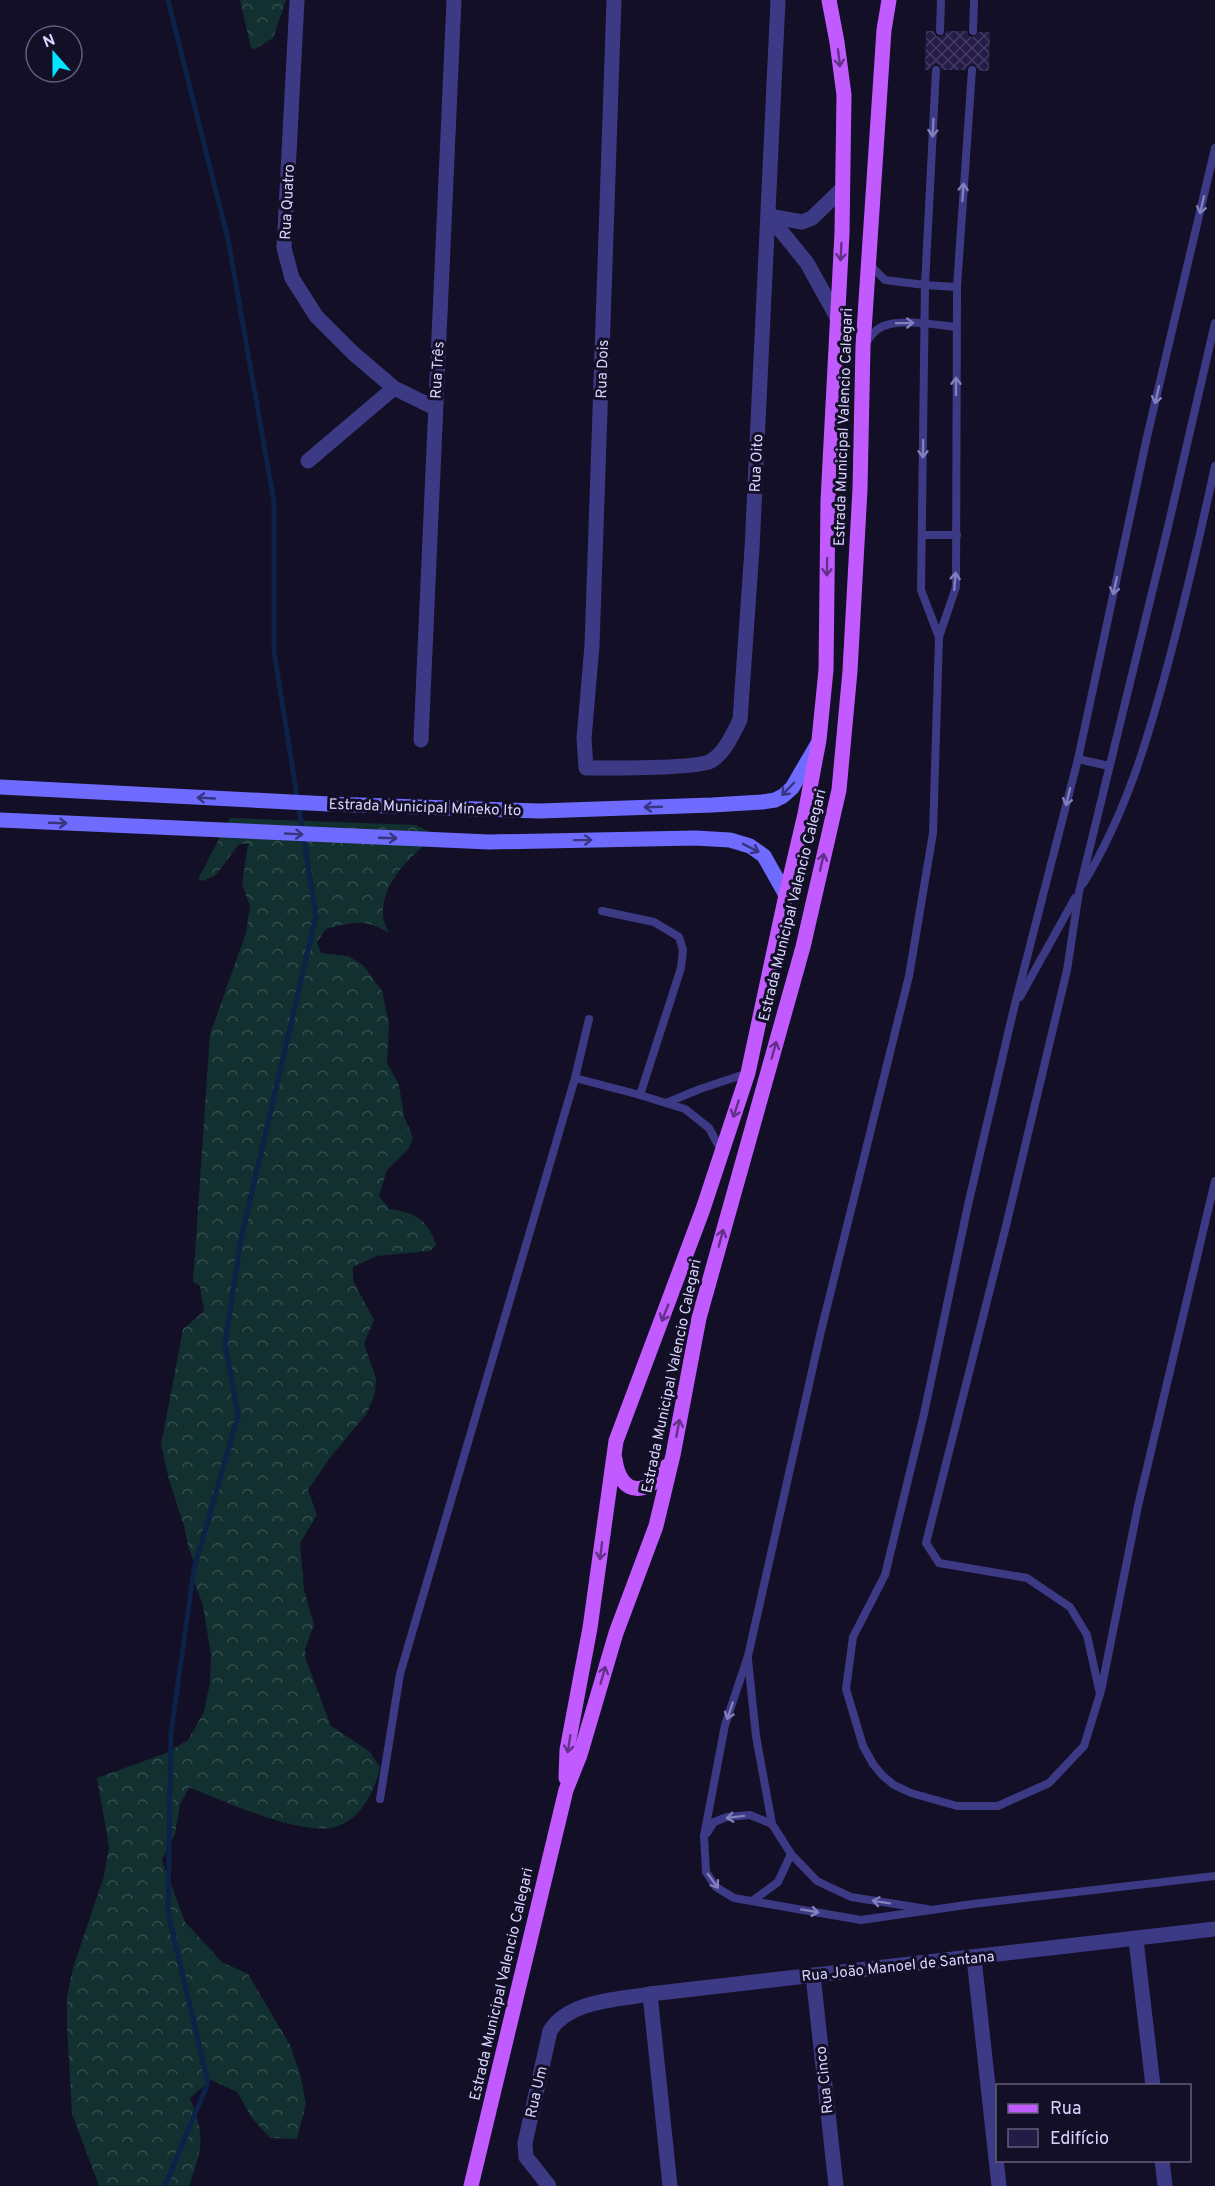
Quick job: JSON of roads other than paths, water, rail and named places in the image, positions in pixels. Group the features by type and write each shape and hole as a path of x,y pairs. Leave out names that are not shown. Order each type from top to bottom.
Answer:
{"main road":[{"name":"Estrada Municipal Valencio Calegari","path":"566,1790 567,1750 590,1628 616,1441 679,1277 723,1152 748,1072 819,740 826,670 828,501 838,319 844,95 829,0"},
{"name":"Estrada Municipal Valencio Calegari","path":"471,2186 566,1790 580,1755 616,1633 656,1526 673,1455 699,1318 802,947 839,790 850,671 860,489 863,346 868,263 884,30 889,0"},
{"path":"616,1441 616,1468 621,1480 630,1488 642,1489 655,1482 673,1455"}],"street":[{"name":"Rua Quatro","path":"297,0 284,248 292,278 316,316 353,353 394,388 435,408"},
{"name":"Rua Três","path":"421,740 454,0"},
{"name":"Rua Dois","path":"584,738 592,646 614,0"},
{"name":"Rua Oito","path":"584,738 586,768 690,765 710,761 728,743 740,720 752,549 778,0"},
{"path":"769,216 802,222 812,218 842,189"},
{"path":"769,216 807,263 838,319"},
{"path":"308,461 394,388"},
{"name":"Estrada Municipal Mineko Ito","path":"0,787 330,804 540,811 762,802 775,800 792,788 819,740"},
{"name":"Estrada Municipal Mineko Ito","path":"0,820 489,842 695,838 730,840 750,846 764,856 786,895"},
{"name":"Rua João Manoel de Santana","path":"581,2007 650,1994 1136,1940 1215,1929"},
{"path":"1136,1940 1153,2084"},
{"path":"974,1958 996,2159"},
{"name":"Rua Cinco","path":"813,1975 836,2186"},
{"path":"650,1994 670,2186"},
{"name":"Rua Um","path":"549,2186 526,2157 525,2143 550,2031 555,2022 581,2007"},
{"path":"996,2162 999,2186"},
{"path":"1162,2162 1165,2186"}],"lane":[{"path":"940,31 941,0"},
{"path":"973,32 974,0"},
{"path":"936,70 925,285 921,590 939,637"},
{"path":"972,70 957,287 956,587 939,637 933,833 909,976 821,1331 748,1656 725,1725 704,1836 706,1872 716,1887 734,1899 861,1920 1215,1876"},
{"path":"1215,148 1147,436 1078,759 1014,1008 968,1205 924,1413 885,1575 853,1637 846,1689 863,1746 873,1764 894,1785 911,1793 957,1806 998,1806 1049,1783 1084,1746 1100,1694 1138,1506 1215,1181"},
{"path":"868,263 885,280 957,287"},
{"path":"863,346 878,328 889,324 925,323 956,327"},
{"path":"1100,1694 1087,1635 1071,1607 1027,1578 939,1563 926,1543 1006,1226 1064,981 1078,892 1215,323"},
{"path":"1014,1008 1093,868 1132,785 1154,718 1190,579 1215,466"},
{"path":"922,535 957,535"},
{"path":"1078,759 1110,766"},
{"path":"602,911 654,922 679,937 683,950 681,968 640,1095"},
{"path":"380,1799 400,1674 575,1078 589,1019"},
{"path":"666,1103 748,1072"},
{"path":"575,1078 685,1109 709,1128 723,1152"},
{"path":"748,1656 756,1736 772,1824 791,1854 817,1881 851,1897 939,1911"},
{"path":"704,1836 714,1822 727,1817 750,1815 772,1824"},
{"path":"752,1901 778,1881 791,1854"}],"waterway":[{"path":"165,2186 208,2083 168,1912 171,1733 194,1569 238,1416 225,1344 241,1239 316,916 274,651 274,502 228,239 168,0"}]}
